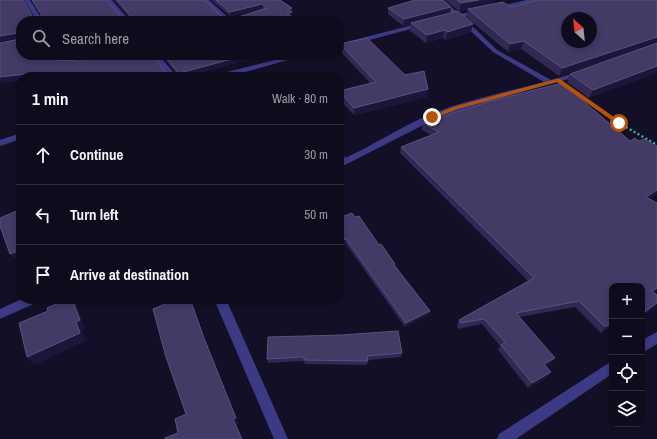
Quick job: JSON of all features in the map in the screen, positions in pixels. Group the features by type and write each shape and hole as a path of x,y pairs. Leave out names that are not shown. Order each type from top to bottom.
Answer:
{"street":[{"path":"27,0 37,16"},
{"path":"108,0 122,16"},
{"path":"205,0 226,16"},
{"path":"439,0 458,15 494,51 554,81"},
{"path":"443,19 535,0"},
{"path":"344,45 428,23"},
{"path":"61,60 62,62 83,63"},
{"path":"160,60 169,72"},
{"path":"238,72 284,60"},
{"path":"344,163 432,117 455,108 554,81 586,70"},
{"path":"0,143 16,138"},
{"path":"2,310 19,304"},
{"path":"222,304 281,439"},
{"path":"645,345 657,337"},
{"path":"504,439 609,369"}],"path":[{"path":"554,81 619,123 657,145"}],"building":[{"path":"0,0 23,0 32,16 16,16 16,33 0,36"},
{"path":"32,0 107,0 120,16 42,16"},
{"path":"117,0 205,0 221,16 130,16"},
{"path":"216,0 280,0 292,8 289,10 292,12 287,14 291,16 241,16 267,8 262,4 230,12"},
{"path":"415,0 443,0 451,7 404,19 388,8"},
{"path":"457,0 479,0 461,3"},
{"path":"538,0 657,0 657,37 562,68 524,41 510,44 468,9 503,2 511,7"},
{"path":"458,11 473,24 447,32 445,30 427,35 411,23"},
{"path":"367,38 405,75 424,71 428,89 354,108 344,97 344,90 376,82 344,48 344,43"},
{"path":"16,40 16,60 157,60 165,72 16,72 16,75 0,77 0,43"},
{"path":"657,43 657,66 593,90 570,74"},
{"path":"168,60 228,60 183,72 177,72"},
{"path":"562,83 630,141 635,138 639,141 644,139 657,146 657,190 646,197 657,203 657,288 652,291 657,295 657,303 645,312 645,283 609,283 609,325 605,327 579,301 516,313 555,358 544,364 551,372 532,383 501,345 505,342 484,319 461,323 459,320 534,278 401,147 439,132 423,123 491,101"},
{"path":"16,211 16,252 10,254 0,226 0,218"},
{"path":"352,213 355,217 359,216 379,245 381,244 395,264 394,265 430,311 406,323 346,239 344,240 344,216"},
{"path":"56,304 74,304 80,320 76,322 80,333 27,357 19,323 48,311 47,308"},
{"path":"165,304 192,304 236,418 233,419 242,439 165,439 178,433 175,419 186,414 166,357 153,309"},
{"path":"398,331 402,353 367,356 368,361 304,360 304,357 267,359 268,337 342,335"}],"route":[{"path":"432,117 455,108 558,80 619,123"}]}
